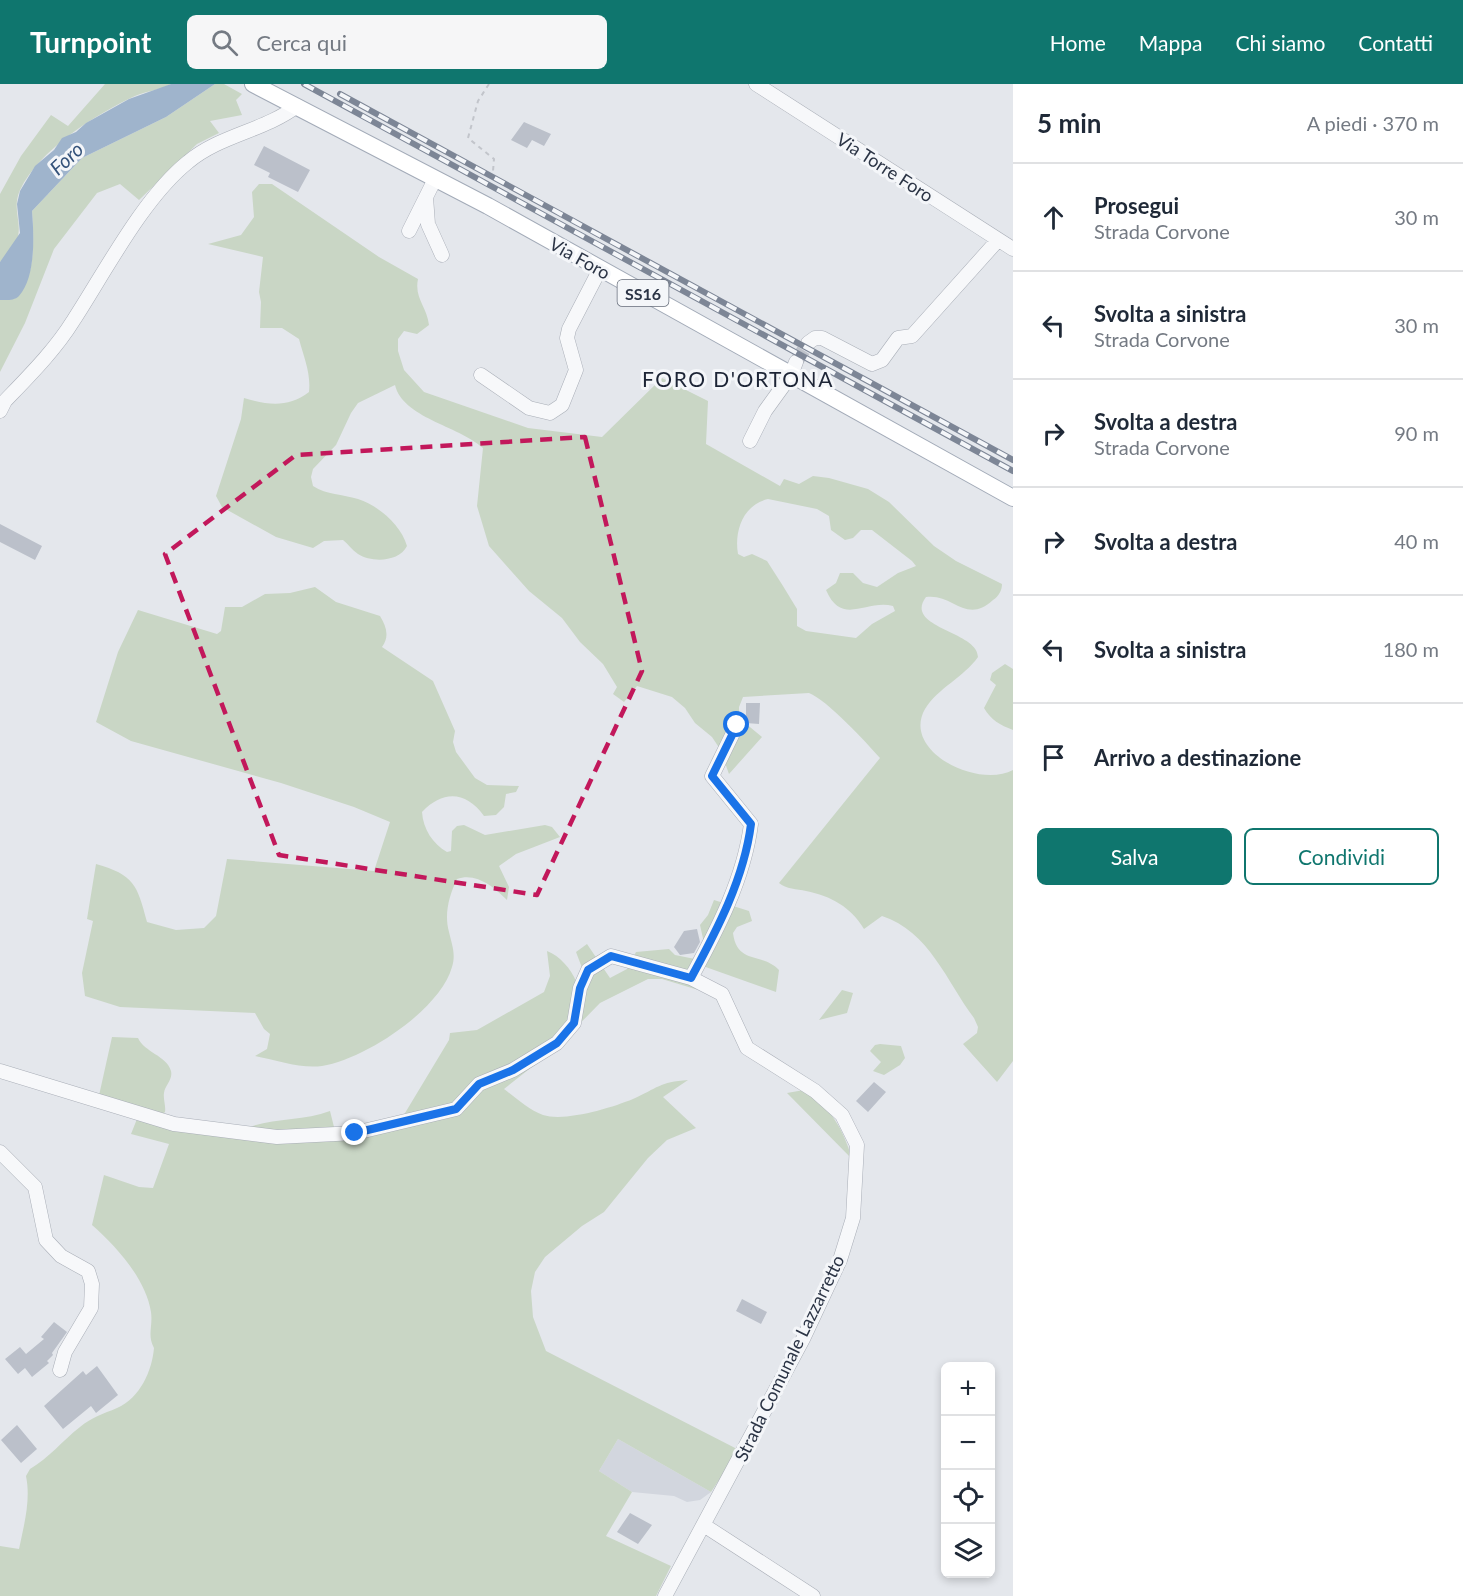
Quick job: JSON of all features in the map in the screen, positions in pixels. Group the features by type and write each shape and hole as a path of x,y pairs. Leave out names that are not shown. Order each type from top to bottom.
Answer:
{"main road":[{"name":"Via Foro","path":"253,84 600,269 793,368 1013,498"}],"street":[{"name":"Via Torre Foro","path":"756,84 1013,249"},
{"path":"0,411 5,401 72,323 149,203 166,183 188,161 210,147 280,119 297,106"},
{"path":"409,231 435,179"},
{"path":"426,197 428,224 442,255"},
{"path":"808,344 815,338 822,338 872,364 882,360 898,339 912,336 998,240"},
{"path":"481,375 530,408 550,413 562,405 576,370 567,338 569,329 600,269"},
{"path":"750,441 765,411 793,368"},
{"path":"0,1071 174,1124 277,1137 355,1133 456,1109 479,1084 513,1070 557,1043 574,1023 580,988 588,970 611,956 691,978 721,920 748,846 751,824 712,776 737,725"},
{"name":"Strada Comunale Lazzarretto","path":"665,1596 679,1565 705,1526 803,1339 840,1260 853,1218 856,1183 857,1145 843,1115 815,1091 747,1047 722,994 691,978"},
{"path":"0,1152 35,1187 46,1240 61,1256 88,1271 92,1284 91,1308 65,1352 60,1370"},
{"path":"705,1526 813,1596"}],"path":[{"path":"489,84 478,101 468,138 494,159 493,171"}],"highlighted area":[{"path":"585,437 642,671 537,895 279,855 165,554 296,455"}],"shaded area":[{"path":"618,1439 711,1492 700,1500 687,1502 674,1496 632,1492 599,1471"}],"green space":[{"path":"105,84 171,84 135,96 103,113 54,147 40,161 20,190 17,200 19,233 16,242 0,262 0,194 21,156 51,115 68,126"},
{"path":"215,84 224,84 242,94 236,100 242,115 210,121 219,133 197,144 139,200 120,184 97,193 54,249 25,323 0,372 0,300 12,297 21,290 27,279 33,251 32,211 82,158 166,117"},
{"path":"259,184 272,184 379,257 418,279 419,297 429,325 417,334 404,331 398,339 398,351 404,370 424,392 528,428 602,437 662,378 708,401 706,444 780,486 784,479 799,484 813,476 868,489 889,502 934,546 956,561 1002,584 1000,593 995,598 975,610 944,599 926,597 922,607 924,616 932,623 967,641 975,648 978,657 966,671 930,702 920,724 924,739 933,752 963,770 998,775 1013,770 1013,1061 997,1082 963,1044 977,1033 978,1027 974,1018 936,959 912,933 882,916 864,929 853,914 832,899 788,888 779,883 880,758 836,712 809,693 743,697 739,707 739,718 762,737 729,774 720,749 712,737 695,723 685,708 672,697 637,686 624,702 613,694 617,687 603,664 580,642 562,618 529,591 489,546 477,506 483,448 408,406 395,385 358,403 336,445 313,469 311,477 313,486 318,489 366,502 388,517 400,531 407,546 392,558 378,560 364,557 343,540 324,541 313,548 276,537 222,507 216,496 241,419 244,398 278,404 293,401 309,392 308,372 299,339 282,328 260,328 259,292 263,257 208,244 241,235 254,217 252,192","holes":["768,499 817,509 829,516 831,530 845,540 853,538 861,530 872,530 916,566 898,573 877,587 863,583 853,573 840,573 836,583 826,590 832,601 839,607 855,609 883,605 893,606 895,611 872,624 856,638 806,631 797,626 797,609 767,561 752,554 744,557 738,554 737,537 742,520 746,513 759,502"]},
{"path":"315,587 336,602 380,616 386,631 386,639 382,647 433,681 455,731 453,742 456,752 475,778 487,785 519,786 516,792 506,794 504,807 496,815 484,816 470,802 454,796 438,800 430,805 422,812 423,818 427,830 437,845 447,852 451,851 452,831 457,826 464,825 485,835 545,825 552,827 560,837 516,854 499,866 509,887 507,900 478,879 464,877 457,879 447,912 454,958 445,983 433,1000 399,1030 379,1043 339,1062 314,1067 255,1056 267,1049 270,1034 264,1029 255,1013 120,1007 85,996 82,973 93,921 87,919 96,864 119,872 132,883 140,898 147,922 176,930 204,928 216,916 227,859 374,871 390,822 354,807 281,783 131,741 96,722 118,652 138,610 217,634 221,631 225,607 242,607 265,594 290,593"},
{"path":"1005,664 1013,669 1013,730 996,722 984,708 996,685 990,680 992,673"},
{"path":"714,900 749,911 752,921 737,927 733,933 735,943 745,954 765,961 779,970 776,992 700,965 693,977 723,993 715,998 705,992 662,979 648,979 600,1003 556,1048 504,1089 538,1113 563,1117 601,1110 633,1099 664,1084 688,1080 663,1097 696,1128 667,1140 648,1158 604,1212 582,1226 545,1257 535,1272 531,1291 533,1317 546,1351 739,1450 711,1492 618,1439 599,1471 632,1492 606,1536 671,1566 656,1596 0,1596 0,1546 19,1549 27,1503 26,1476 30,1469 84,1424 132,1398 143,1383 153,1357 151,1312 143,1287 120,1253 92,1225 104,1175 139,1187 153,1188 169,1144 131,1134 137,1119 98,1100 112,1037 138,1038 145,1047 169,1066 171,1074 164,1093 165,1112 157,1120 241,1131 273,1121 308,1117 330,1111 335,1131 402,1118 449,1040 450,1033 477,1030 544,992 550,976 547,951 564,963 576,981 587,981 576,952 587,944 610,978 627,969 636,952 669,949 675,955 695,959 704,943 700,925 708,915"},
{"path":"842,990 853,993 847,1013 819,1020"},
{"path":"875,1045 901,1046 905,1058 900,1065 884,1075 873,1071 881,1062 870,1051"},
{"path":"804,1090 822,1104 835,1120 852,1159 787,1093"}],"water":[{"name":"Foro","path":"171,84 215,84 166,117 82,158 32,211 33,255 25,288 17,298 0,300 0,262 20,233 17,204 20,191 35,166 54,150 62,138 76,132 86,123 129,99"}],"building":[{"path":"524,122 551,134 544,146 532,140 527,148 511,140"},
{"path":"264,146 310,170 298,192 268,177 270,173 254,165"},
{"path":"0,524 42,546 35,560 0,542"},
{"path":"746,703 760,703 759,724 746,723"},
{"path":"697,929 700,942 694,953 680,955 674,947 684,931"},
{"path":"874,1082 886,1092 868,1112 856,1101"},
{"path":"742,1299 767,1312 761,1324 736,1311"},
{"path":"54,1322 67,1332 47,1361 49,1363 32,1377 25,1368 18,1374 5,1359 20,1347 26,1354 44,1339 41,1337"},
{"path":"97,1366 118,1395 96,1413 91,1406 63,1429 44,1406 83,1371 86,1375"},
{"path":"17,1425 37,1449 21,1463 1,1440"},
{"path":"630,1513 652,1525 638,1544 617,1532"}],"tunnel":[{"path":"796,362 808,343"}],"railway":[{"path":"304,84 1013,471"},
{"path":"340,94 1013,460"}],"district":[{"name":"FORO D'ORTONA","path":"738,378"}],"route":[{"path":"355,1133 456,1109 479,1084 513,1070 557,1043 574,1023 579,1007 580,988 588,970 611,956 691,978 721,920 748,846 751,824 712,776 737,725"}]}
